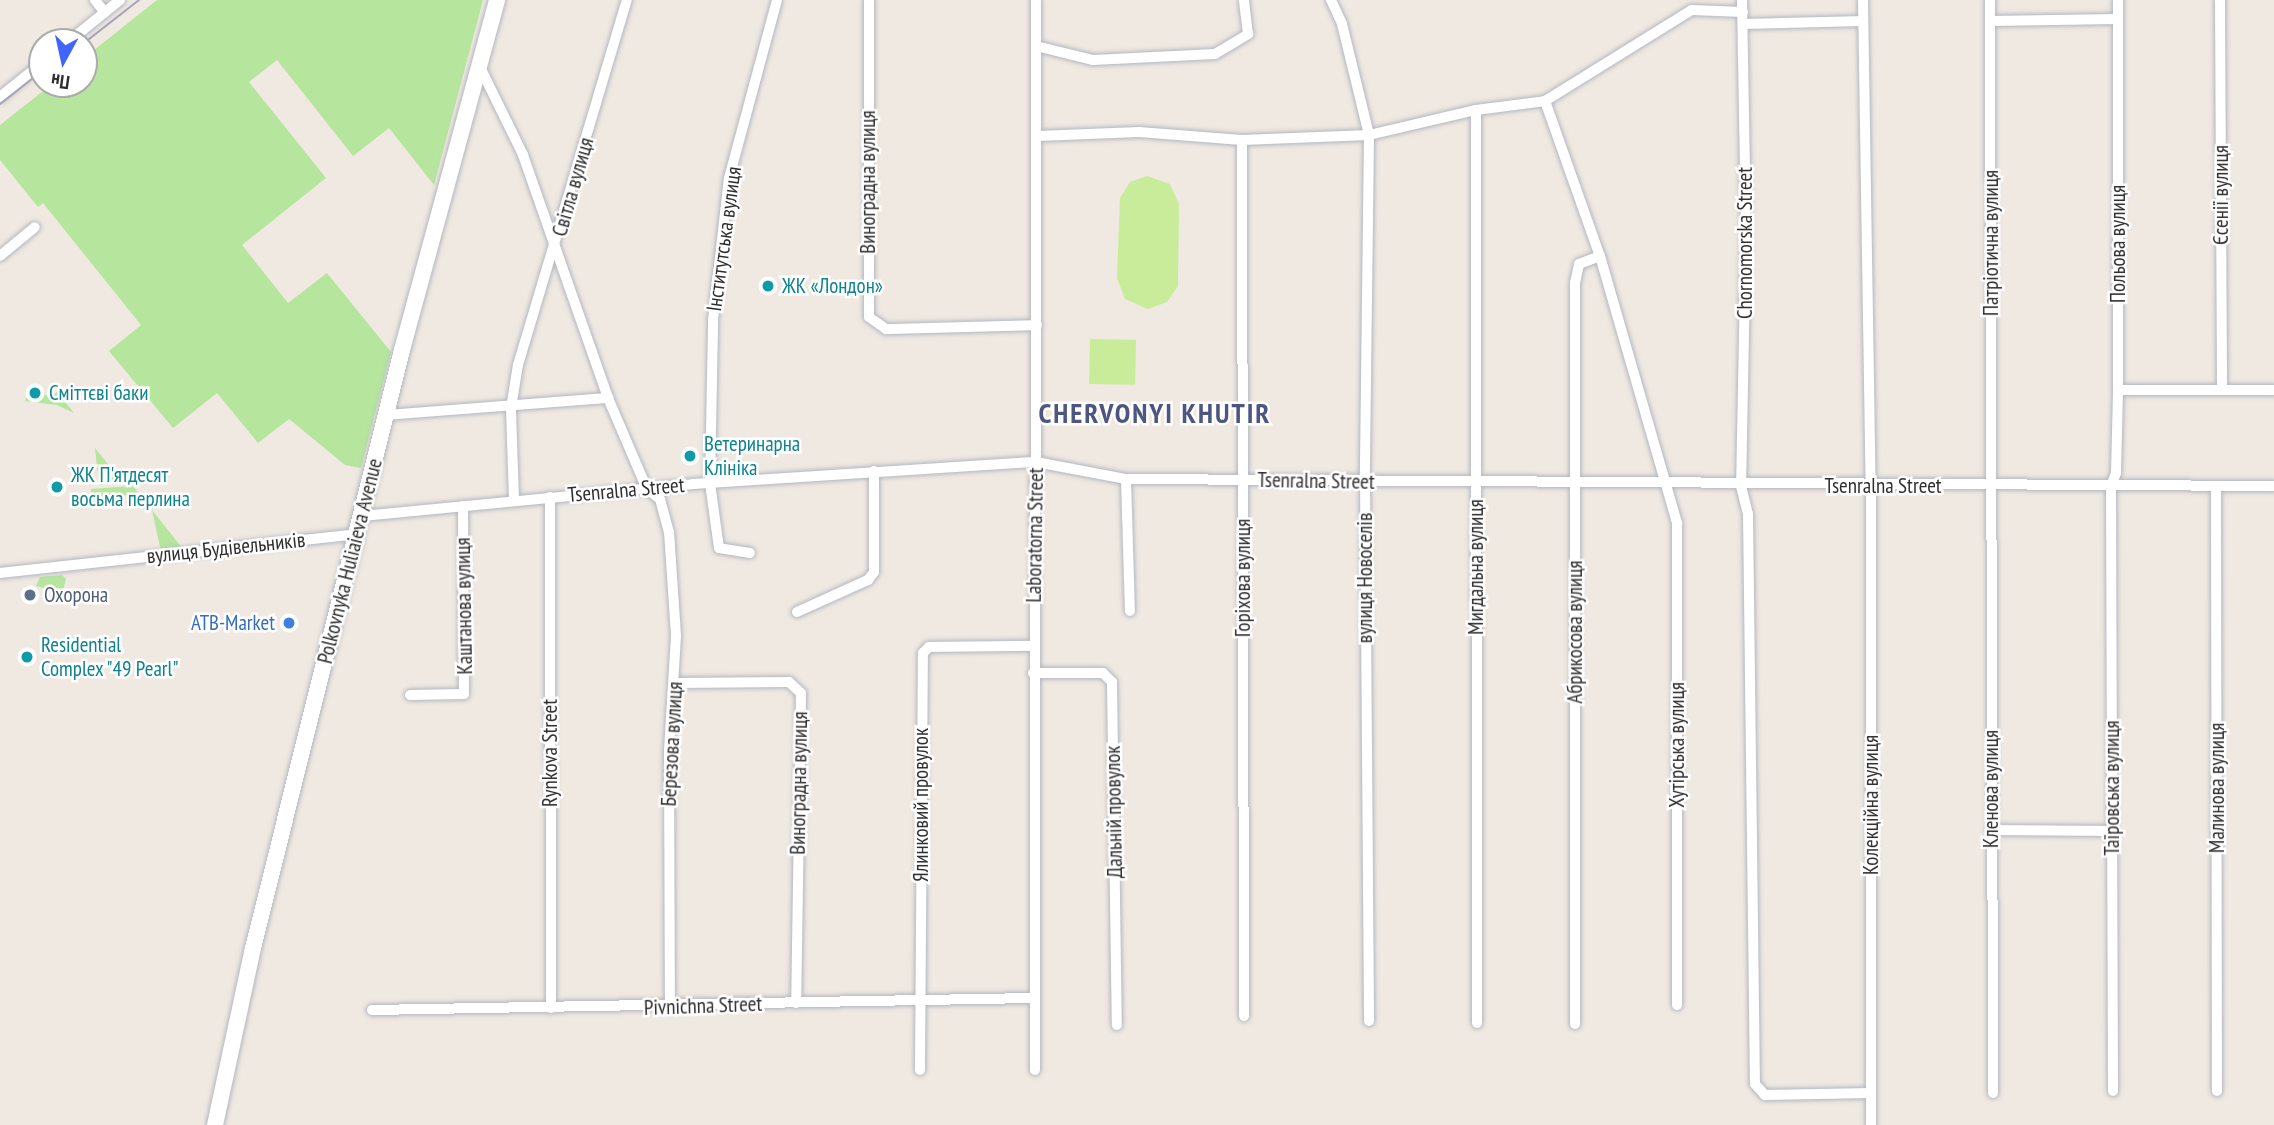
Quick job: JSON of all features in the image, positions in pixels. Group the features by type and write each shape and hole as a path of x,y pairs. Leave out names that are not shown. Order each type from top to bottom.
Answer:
{"main road":[{"name":"Polkovnyka Huliaieva Avenue","path":"215,1125 253,948 386,415 478,61 497,0"}],"street":[{"path":"95,0 105,13"},
{"path":"86,28 120,0"},
{"name":"Світла вулиця","path":"627,0 556,245 608,398 646,489"},
{"name":"Інститутська вулиця","path":"750,553 719,548 710,483 717,258 729,178 777,0"},
{"name":"Виноградна вулиця","path":"869,0 869,317 886,329 1037,325"},
{"name":"Laboratorna Street","path":"1035,1070 1033,646 1038,136 1036,0"},
{"path":"1036,46 1093,60 1215,54 1248,34 1244,0"},
{"name":"вулиця Новоселів","path":"1331,0 1342,24 1369,135 1364,482 1368,1021"},
{"name":"Chornomorska Street","path":"1741,485 1746,230 1742,0"},
{"name":"Колекційна вулиця","path":"1863,0 1871,486 1871,1125"},
{"name":"Патріотична вулиця","path":"1990,0 1992,486"},
{"name":"Польова вулиця","path":"2110,486 2116,473 2118,390 2118,0"},
{"name":"Єсенії вулиця","path":"2220,0 2222,390"},
{"path":"1038,136 1139,132 1242,140 1369,135 1476,110 1545,101 1692,10 1743,18 1863,21"},
{"path":"1990,21 2117,19"},
{"path":"478,61 523,155 556,245 518,365 512,405 514,500"},
{"path":"1,93 28,73"},
{"path":"1545,101 1600,256 1667,485"},
{"name":"Мигдальна вулиця","path":"1476,110 1477,1023"},
{"name":"Горіхова вулиця","path":"1242,140 1244,1016"},
{"path":"0,256 35,227"},
{"name":"Абрикосова вулиця","path":"1575,1024 1575,283 1579,264 1600,256"},
{"path":"2118,390 2274,390"},
{"path":"386,415 608,398"},
{"name":"Tsenralna Street","path":"362,516 710,483 1036,462 1126,479 1575,485 2274,486"},
{"path":"797,612 868,580 874,572 874,471"},
{"path":"1126,479 1130,611"},
{"name":"Хутірська вулиця","path":"1667,485 1676,523 1676,1005"},
{"path":"1741,485 1748,514 1754,985 1758,1091 1765,1095 1871,1093"},
{"name":"Кленова вулиця","path":"1992,486 1993,1093"},
{"name":"Таїровська вулиця","path":"2110,486 2113,1090"},
{"name":"Малинова вулиця","path":"2216,486 2217,1091"},
{"name":"Березова вулиця","path":"646,489 660,499 669,532 675,683 669,750 670,1008"},
{"name":"Rynkova Street","path":"550,497 551,1008"},
{"name":"Каштанова вулиця","path":"410,695 464,694 463,506"},
{"name":"вулиця Будівельників","path":"0,573 358,534"},
{"name":"Ялинковий провулок","path":"920,1069 923,653 929,647 1033,646"},
{"name":"Дальній провулок","path":"1033,673 1103,673 1112,682 1117,1025"},
{"name":"Виноградна вулиця","path":"675,683 789,682 801,693 796,1003"},
{"path":"1991,830 2112,831"},
{"name":"Pivnichna Street","path":"372,1010 670,1008 1035,998"}],"green space":[{"path":"157,0 483,0 434,185 389,128 353,156 277,60 249,82 326,178 242,245 288,303 327,273 391,352 361,468 345,465 289,419 258,443 217,393 173,428 109,351 141,325 43,203 38,207 0,160 0,125 34,98 98,98 98,47"},
{"path":"1147,176 1170,184 1179,204 1178,286 1167,302 1148,309 1125,299 1117,278 1120,198 1130,182"},
{"path":"1090,339 1136,340 1135,385 1089,384"},
{"path":"43,392 49,399 57,392 74,413 57,405 25,401 28,394 33,400"},
{"path":"95,448 123,483 99,485"},
{"path":"133,486 140,495 92,497 91,489"},
{"path":"152,510 183,549 161,552"},
{"path":"62,575 66,579 59,605 54,591 36,586 40,577"}],"tram line":[{"path":"98,32 139,0"},
{"path":"0,104 28,82"}],"place":[{"name":"ЖК «Лондон»","path":"768,286"},
{"name":"Сміттєві баки","path":"35,393"},
{"name":"Ветеринарна Клініка","path":"690,456"},
{"name":"ЖК П'ятдесят восьма перлина","path":"57,487"},
{"name":"Охорона","path":"30,595"},
{"name":"ATB-Market","path":"289,623"},
{"name":"Residential Complex \"49 Pearl\"","path":"27,657"}],"district":[{"name":"CHERVONYI KHUTIR","path":"1155,413"}]}
